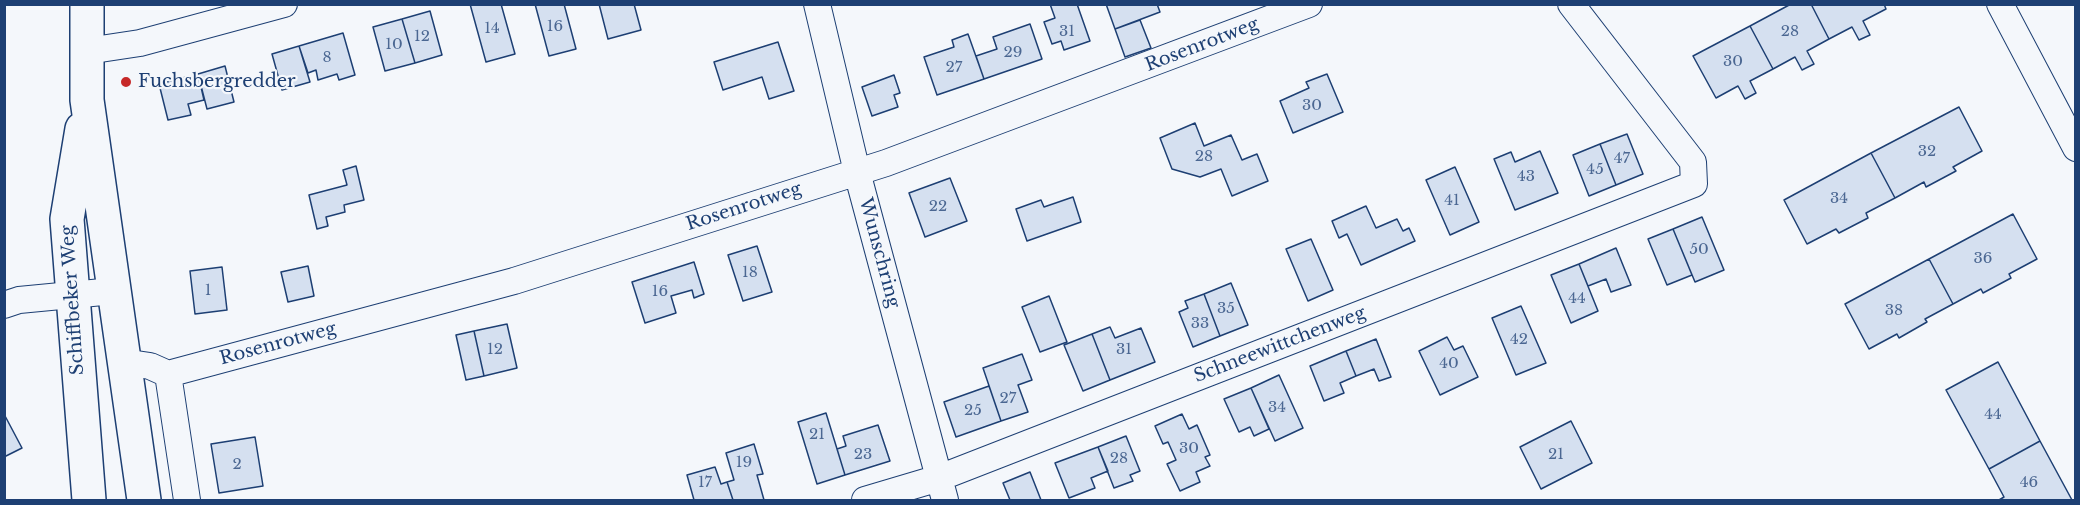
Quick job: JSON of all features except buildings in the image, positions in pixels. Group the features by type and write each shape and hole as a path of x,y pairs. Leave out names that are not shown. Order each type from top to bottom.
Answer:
{"main road":[{"name":"Schiffbeker Weg","path":"87,4 87,100 144,501"},
{"name":"Schiffbeker Weg","path":"87,100 67,219 89,501"}],"street":[{"path":"87,51 140,43 284,4"},
{"name":"Wunschring","path":"817,4 857,172 942,489"},
{"name":"Rosenrotweg","path":"168,374 514,281 857,172 1175,56 1309,4"},
{"name":"Schneewittchenweg","path":"865,501 942,489 1694,184 1694,162 1571,4"},
{"path":"2000,4 2076,148"},
{"path":"4,305 19,300 113,291"},
{"path":"123,362 150,366 168,374 187,501"}],"place":[{"name":"Fuchsbergredder","path":"126,82"}]}
